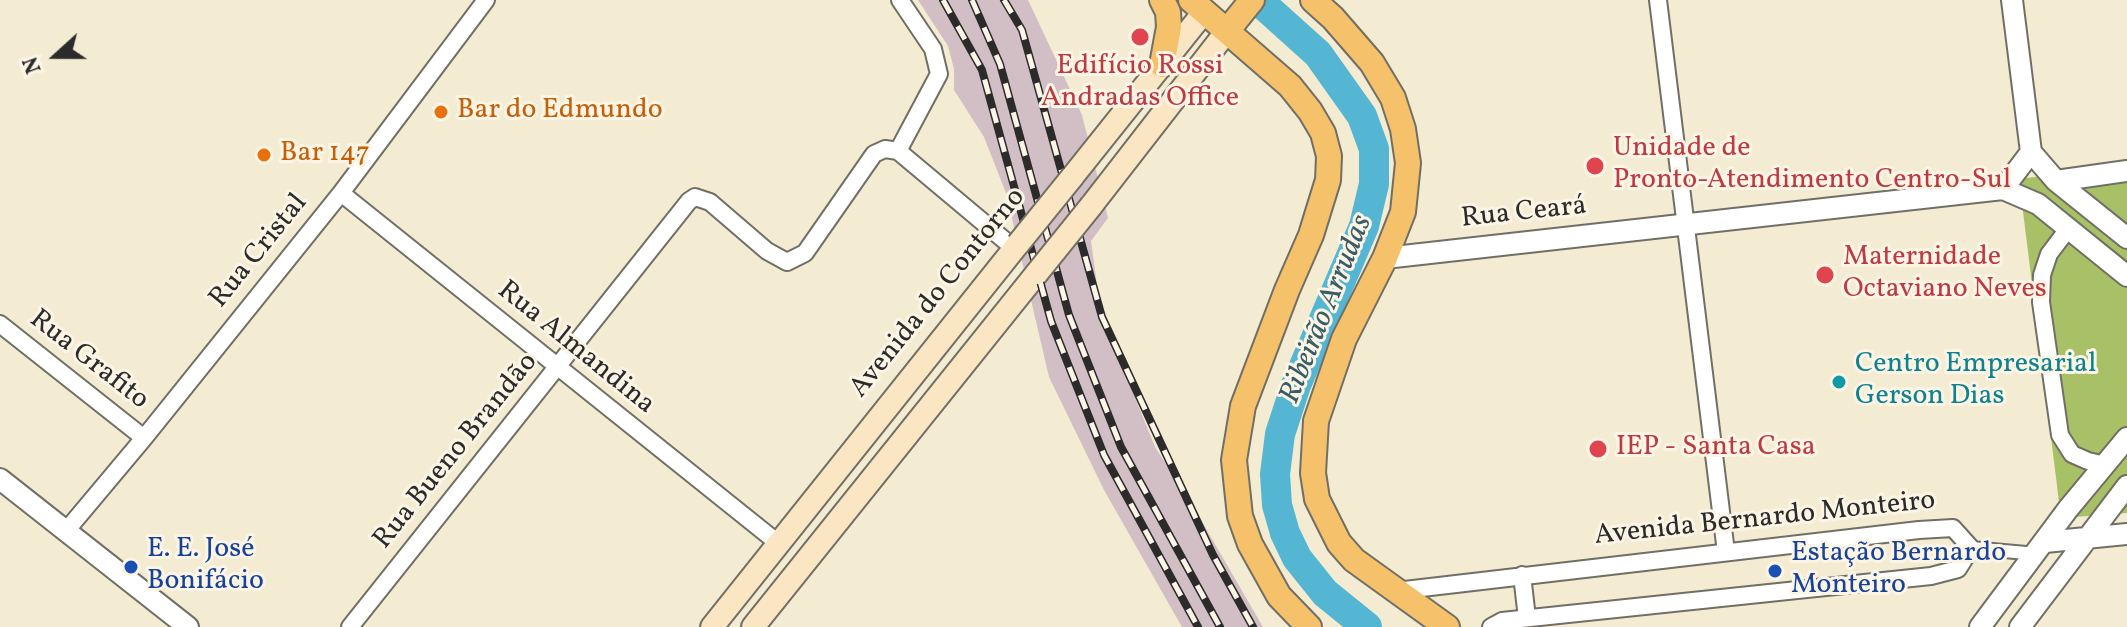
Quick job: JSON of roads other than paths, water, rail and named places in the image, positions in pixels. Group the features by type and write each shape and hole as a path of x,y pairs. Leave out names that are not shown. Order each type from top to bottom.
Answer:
{"main road":[{"path":"1162,0 1168,12 1169,27 1162,65"},
{"path":"1313,0 1372,63 1393,98 1403,129 1408,163 1403,212 1385,258 1344,339 1316,421 1313,473 1317,499 1339,543 1354,560 1447,627"},
{"path":"1203,4 1239,16 1323,133 1329,156 1328,180 1311,235 1243,406 1234,460 1238,502 1250,544 1279,596 1309,627"},
{"name":"Avenida do Contorno","path":"715,626 778,543 1162,65 1203,4"},
{"path":"753,627 1091,206 1239,16"}],"street":[{"name":"Rua Cristal","path":"66,531 341,193 486,0"},
{"path":"900,0 933,49 939,74 898,151 1016,247"},
{"path":"1658,0 1726,552"},
{"path":"2012,0 2031,152 2056,181 2127,238"},
{"name":"Rua Bueno Brandão","path":"350,627 683,206 695,197 710,202 767,251 787,262 805,253 874,154 885,149 898,151"},
{"path":"2031,152 2003,189 2038,204 2127,276"},
{"path":"2038,204 2056,181 2127,171"},
{"name":"Rua Ceará","path":"1385,258 2003,189"},
{"name":"Rua Almandina","path":"341,193 778,543"},
{"path":"2068,229 2049,254 2042,275 2041,302 2060,435 2072,454 2106,465"},
{"name":"Rua Grafito","path":"0,324 144,438"},
{"path":"1980,627 2068,509 2127,438"},
{"path":"0,479 188,627"},
{"path":"2020,627 2086,538 2119,505 2127,486"},
{"path":"2068,509 2119,505"},
{"name":"Avenida Bernardo Monteiro","path":"1396,591 1953,528 1971,548"},
{"path":"1491,627 1502,621 1527,618 1931,576 1958,569 1971,548 2041,548 2086,538 2127,534"},
{"path":"1522,575 1527,618"}],"waterway":[{"name":"Ribeirão Arrudas","path":"1258,0 1318,54 1362,116 1374,149 1374,184 1364,226 1296,385 1280,434 1275,474 1277,505 1285,533 1297,558 1325,593 1367,627"}],"railway":[{"path":"943,0 982,70 1051,321 1104,455 1198,627"},
{"path":"972,0 1000,64 1069,315 1121,447 1220,627"},
{"path":"1004,0 1022,30 1102,317 1213,555 1253,627"}],"place":[{"name":"Edifício Rossi Andradas Office","path":"1140,37"},
{"name":"Bar do Edmundo","path":"441,112"},
{"name":"Bar 147","path":"264,155"},
{"name":"Unidade de Pronto-Atendimento Centro-Sul","path":"1595,166"},
{"name":"Maternidade Octaviano Neves","path":"1825,275"},
{"name":"Centro Empresarial Gerson Dias","path":"1839,382"},
{"name":"IEP - Santa Casa","path":"1598,449"},
{"name":"E. E. José Bonifácio","path":"131,567"},
{"name":"Estação Bernardo Monteiro","path":"1775,571"}]}
